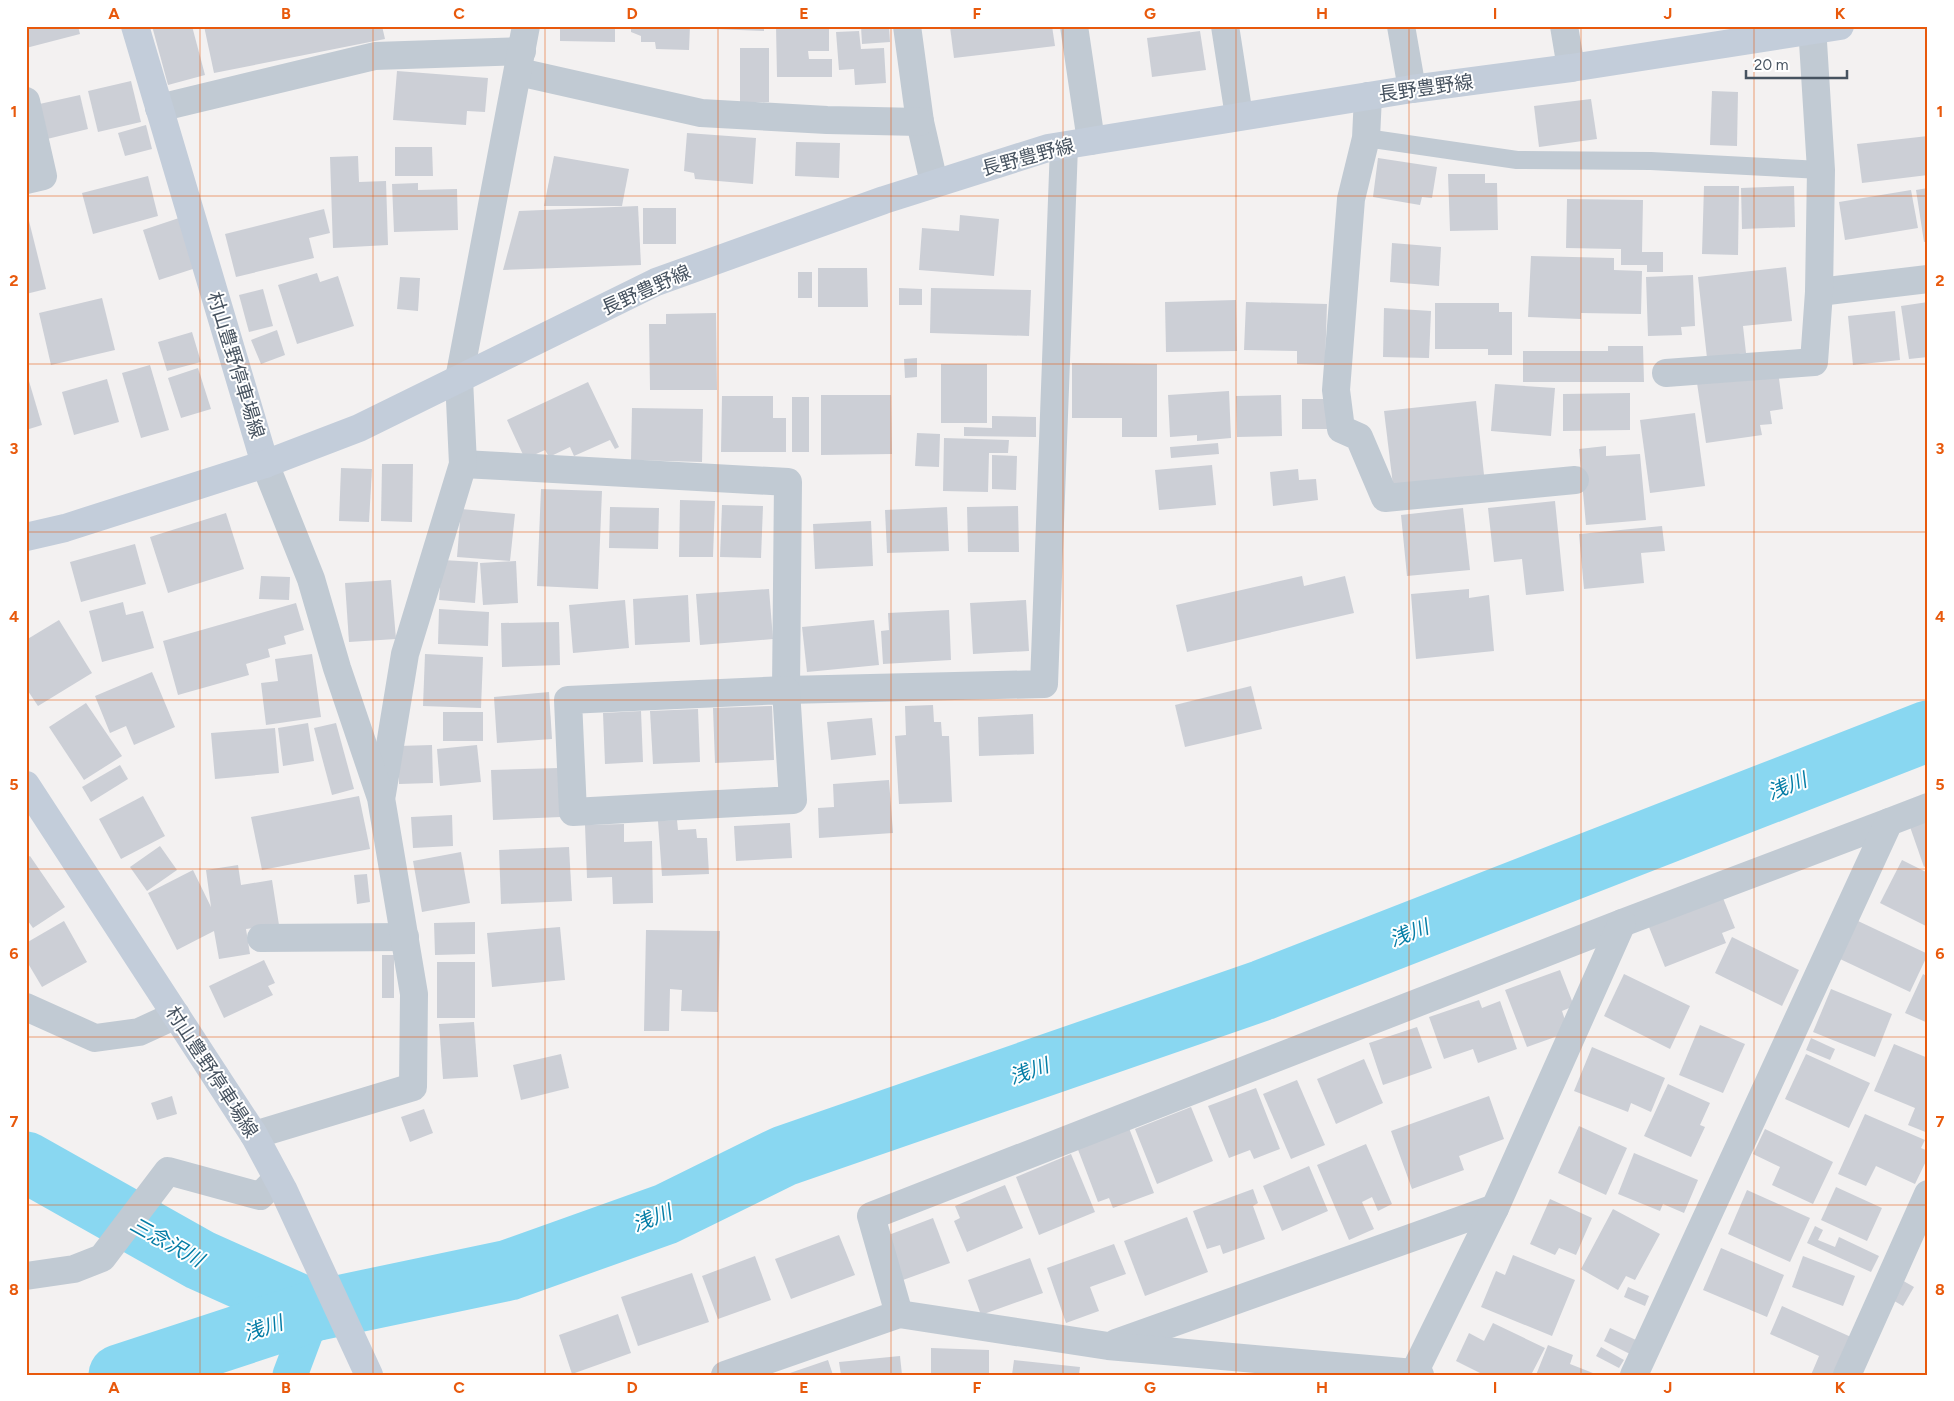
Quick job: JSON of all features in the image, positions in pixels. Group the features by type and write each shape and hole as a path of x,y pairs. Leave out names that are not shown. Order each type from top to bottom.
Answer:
{"street":[{"name":"村山豊野停車場線","path":"26,537 65,528 265,464 135,26"},
{"path":"907,26 920,122 934,183"},
{"path":"1074,26 1091,141"},
{"path":"1224,26 1239,116"},
{"path":"1401,26 1412,89"},
{"path":"1564,26 1571,68"},
{"name":"長野豊野線","path":"265,464 359,428 656,282 934,183 1048,148 1412,89 1571,68 1812,28 1840,26"},
{"path":"1666,373 1814,362 1819,292 1821,170 1812,28"},
{"path":"159,108 375,56 522,50 701,113 827,120 920,122"},
{"path":"381,798 405,654 463,464 459,379 522,50"},
{"path":"1368,96 1366,138 1351,200 1336,390 1342,429 1359,437 1385,498 1575,480"},
{"path":"26,101 43,176 26,180"},
{"path":"463,464 788,482 786,690 793,800 573,812 568,700 786,690 1044,684 1064,146"},
{"path":"1819,292 1928,278"},
{"path":"254,1135 413,1087 414,994 381,798 337,668 311,579 265,464"},
{"name":"村山豊野停車場線","path":"26,785 254,1135 280,1184 369,1375"},
{"path":"899,1314 870,1216 1622,923 1928,807"},
{"path":"1634,1375 1889,822"},
{"path":"725,1375 899,1314 1108,1346 1416,1374 1495,1208 1622,923"},
{"path":"261,938 405,938"},
{"path":"26,1007 95,1038 139,1032 176,1015"},
{"path":"26,1276 74,1270 102,1258 168,1171 260,1196 280,1184"},
{"path":"1847,1375 1928,1194"},
{"path":"1108,1346 1495,1208"}],"lane":[{"path":"1366,138 1517,160 1651,161 1821,170"}],"building":[{"path":"26,26 78,26 80,34 26,48"},
{"path":"152,26 192,26 205,75 168,85"},
{"path":"204,26 382,26 385,39 214,73"},
{"path":"560,26 615,26 615,42 560,41"},
{"path":"631,26 690,26 689,50 656,49 655,42 641,42 641,36 631,32"},
{"path":"715,26 764,26 764,31 715,29"},
{"path":"776,26 829,26 829,51 808,51 809,59 832,59 832,77 777,77"},
{"path":"861,26 889,26 890,42 862,44"},
{"path":"1052,26 1055,46 954,58 950,27"},
{"path":"859,31 861,49 884,48 886,83 855,85 854,69 839,70 836,32"},
{"path":"1200,31 1206,70 1152,77 1147,38"},
{"path":"740,48 769,48 769,102 740,102"},
{"path":"397,71 488,78 485,112 467,111 466,125 393,120"},
{"path":"131,81 141,122 98,132 88,91"},
{"path":"1712,91 1738,92 1737,146 1710,145"},
{"path":"80,95 88,129 43,140 35,105"},
{"path":"1591,99 1597,139 1539,147 1534,106"},
{"path":"146,125 152,149 125,156 118,133"},
{"path":"687,133 756,138 753,184 695,179 694,173 684,171"},
{"path":"1928,136 1928,175 1862,183 1857,144"},
{"path":"796,142 840,143 839,178 795,176"},
{"path":"395,147 432,147 433,176 395,176"},
{"path":"358,156 359,182 386,181 388,245 333,248 330,157"},
{"path":"554,156 629,169 622,206 544,206"},
{"path":"1378,158 1437,167 1432,198 1422,197 1420,205 1373,197"},
{"path":"1448,174 1485,174 1485,183 1497,183 1498,230 1450,231"},
{"path":"148,176 158,216 93,234 82,193"},
{"path":"418,183 418,190 457,189 458,230 394,232 392,184"},
{"path":"1704,186 1739,186 1738,255 1702,254"},
{"path":"1794,186 1795,227 1742,229 1741,188"},
{"path":"1928,188 1928,241 1924,242 1916,190"},
{"path":"1911,190 1918,228 1845,240 1839,202"},
{"path":"1567,199 1643,200 1642,252 1663,252 1663,272 1647,272 1647,265 1621,265 1621,249 1566,248"},
{"path":"638,206 641,265 503,270 519,211"},
{"path":"643,208 676,208 676,244 643,244"},
{"path":"26,209 46,289 26,294"},
{"path":"324,209 330,233 309,238 314,258 236,277 225,234"},
{"path":"960,215 999,219 994,276 919,270 922,228 959,231"},
{"path":"182,217 199,267 159,280 143,230"},
{"path":"1392,243 1441,247 1439,286 1390,282"},
{"path":"1531,256 1614,258 1614,270 1642,271 1641,314 1581,313 1581,319 1528,317"},
{"path":"1786,267 1792,321 1743,326 1746,353 1707,358 1698,277"},
{"path":"818,268 867,268 868,307 818,307"},
{"path":"798,272 812,272 812,298 798,298"},
{"path":"317,273 320,282 338,276 354,326 297,344 278,285"},
{"path":"1693,275 1695,326 1681,327 1682,335 1648,336 1646,277"},
{"path":"400,277 420,278 418,311 397,309"},
{"path":"899,288 922,289 922,305 899,305"},
{"path":"931,288 1031,290 1029,336 930,333"},
{"path":"263,289 273,326 249,332 239,295"},
{"path":"102,298 115,350 51,365 39,313"},
{"path":"1236,300 1237,351 1166,352 1165,302"},
{"path":"1246,302 1327,304 1325,365 1297,364 1297,351 1244,350"},
{"path":"1928,302 1928,357 1909,359 1901,306"},
{"path":"1435,303 1499,303 1499,312 1512,312 1512,355 1488,355 1488,349 1435,349"},
{"path":"1384,308 1431,311 1429,358 1383,357"},
{"path":"1895,311 1900,360 1853,365 1848,316"},
{"path":"716,313 717,390 650,390 649,324 666,324 666,314"},
{"path":"277,330 285,355 261,364 251,340"},
{"path":"192,332 201,362 167,371 158,342"},
{"path":"1608,346 1643,346 1644,382 1523,382 1523,351 1608,351"},
{"path":"917,358 917,377 905,378 904,359"},
{"path":"1072,363 1157,364 1157,437 1122,437 1122,418 1072,418"},
{"path":"941,364 987,364 987,423 941,423"},
{"path":"150,365 169,430 141,438 122,373"},
{"path":"198,368 211,409 181,418 168,378"},
{"path":"26,371 42,425 26,430"},
{"path":"1778,371 1783,409 1770,411 1772,424 1760,425 1762,435 1706,443 1697,383"},
{"path":"107,379 119,422 74,435 62,392"},
{"path":"588,382 619,447 615,449 610,440 574,456 570,447 549,457 545,450 525,459 507,420"},
{"path":"1495,384 1555,388 1551,436 1491,431"},
{"path":"1229,391 1231,438 1197,441 1197,435 1170,437 1168,395"},
{"path":"1630,393 1630,430 1563,431 1563,394"},
{"path":"821,395 891,395 892,454 821,455"},
{"path":"1281,395 1282,436 1237,437 1236,396"},
{"path":"722,396 773,396 773,418 786,418 786,452 721,452"},
{"path":"792,397 809,397 809,452 792,452"},
{"path":"1302,399 1327,399 1327,429 1302,429"},
{"path":"1476,401 1484,475 1393,485 1384,411"},
{"path":"632,408 703,409 702,462 631,460"},
{"path":"1695,413 1705,486 1650,493 1640,420"},
{"path":"992,416 1036,417 1036,437 964,436 964,427 992,428"},
{"path":"917,433 940,434 939,467 915,466"},
{"path":"944,438 1009,440 1008,453 989,453 988,492 943,491"},
{"path":"1218,443 1219,454 1171,458 1170,447"},
{"path":"1606,446 1606,456 1640,454 1646,520 1586,525 1579,449"},
{"path":"992,455 1017,456 1016,490 992,489"},
{"path":"382,464 413,464 412,522 381,521"},
{"path":"1212,465 1216,505 1159,510 1155,470"},
{"path":"341,468 372,469 369,522 339,521"},
{"path":"1298,469 1299,480 1316,479 1318,500 1273,506 1270,472"},
{"path":"541,489 602,491 598,589 537,586"},
{"path":"680,500 715,501 713,557 679,557"},
{"path":"1555,501 1564,591 1526,595 1522,559 1494,562 1488,508"},
{"path":"722,505 763,506 761,558 720,557"},
{"path":"1018,506 1019,552 968,552 967,507"},
{"path":"610,507 659,508 658,549 609,548"},
{"path":"947,507 949,551 887,553 885,510"},
{"path":"1463,508 1470,570 1407,576 1401,515"},
{"path":"461,509 515,514 510,561 457,557"},
{"path":"226,513 244,569 168,593 150,537"},
{"path":"871,521 873,566 815,569 813,524"},
{"path":"1662,526 1665,551 1641,553 1644,583 1584,589 1579,534"},
{"path":"135,544 146,584 81,602 70,562"},
{"path":"442,560 478,562 475,603 439,600"},
{"path":"516,561 518,603 483,605 480,563"},
{"path":"261,576 290,577 289,600 259,599"},
{"path":"1302,576 1304,586 1345,576 1354,613 1187,652 1176,605"},
{"path":"391,580 396,639 349,642 345,583"},
{"path":"769,589 773,639 700,645 696,594"},
{"path":"1469,589 1469,598 1489,595 1494,651 1416,659 1411,594"},
{"path":"688,595 690,642 635,645 633,599"},
{"path":"625,600 629,648 573,653 569,605"},
{"path":"1026,600 1029,651 973,654 970,603"},
{"path":"123,602 126,615 143,611 154,648 102,662 89,611"},
{"path":"296,603 304,630 284,636 286,644 268,649 270,657 246,664 249,675 178,695 163,641"},
{"path":"439,609 489,612 488,646 438,644"},
{"path":"949,610 951,660 883,664 881,631 889,630 888,613"},
{"path":"59,620 92,673 38,706 26,688 26,640"},
{"path":"874,620 879,665 807,672 802,627"},
{"path":"559,622 560,665 502,667 501,623"},
{"path":"312,654 321,717 266,725 261,683 278,681 275,659"},
{"path":"425,654 483,657 481,708 423,706"},
{"path":"152,672 175,727 134,745 126,726 110,733 95,696"},
{"path":"1251,686 1262,729 1185,747 1175,705"},
{"path":"549,692 552,739 497,743 494,697"},
{"path":"86,703 122,756 84,780 49,727"},
{"path":"933,705 934,722 941,722 942,736 949,736 952,802 899,804 895,736 906,735 905,706"},
{"path":"772,706 774,760 715,763 713,708"},
{"path":"698,709 700,762 653,764 650,711"},
{"path":"641,711 643,762 605,764 603,713"},
{"path":"443,712 483,712 483,741 443,741"},
{"path":"1033,714 1034,754 979,756 978,717"},
{"path":"872,718 876,755 831,760 827,722"},
{"path":"308,723 314,761 283,766 278,728"},
{"path":"336,723 354,789 332,795 314,728"},
{"path":"275,728 279,773 215,779 211,733"},
{"path":"432,745 433,783 399,784 398,746"},
{"path":"477,745 481,782 440,786 437,749"},
{"path":"120,765 128,779 91,802 82,787"},
{"path":"559,768 561,817 493,820 491,770"},
{"path":"889,780 893,833 819,838 818,808 834,807 833,784"},
{"path":"143,796 165,836 121,859 99,819"},
{"path":"359,796 370,849 262,870 251,817"},
{"path":"452,815 453,846 413,848 411,817"},
{"path":"1928,817 1928,865 1924,867 1909,824"},
{"path":"677,820 678,830 696,829 697,838 707,838 709,874 662,876 658,821"},
{"path":"790,823 792,858 736,861 734,826"},
{"path":"624,824 624,842 652,841 653,903 613,904 612,877 587,878 585,825"},
{"path":"160,846 177,870 147,891 130,867"},
{"path":"569,847 572,901 501,904 499,850"},
{"path":"461,852 470,903 422,912 413,861"},
{"path":"30,856 65,907 33,928 28,921 26,922 26,858"},
{"path":"1902,860 1928,873 1928,927 1880,903"},
{"path":"238,865 241,885 272,880 279,925 246,929 250,954 219,959 214,931 177,950 148,893 193,870 211,907 206,870"},
{"path":"367,874 370,902 357,904 354,875"},
{"path":"1723,898 1735,928 1722,933 1726,943 1665,967 1649,927"},
{"path":"64,921 87,962 42,987 26,960 26,943"},
{"path":"1858,921 1928,954 1910,992 1840,959"},
{"path":"475,922 475,954 435,955 434,923"},
{"path":"560,927 565,980 492,987 487,933"},
{"path":"646,930 720,931 718,1012 681,1011 682,990 670,989 669,1031 644,1031"},
{"path":"1732,937 1799,970 1782,1006 1715,973"},
{"path":"382,955 394,955 394,998 382,998"},
{"path":"264,960 275,983 268,986 273,995 224,1018 209,986"},
{"path":"437,962 475,962 475,1018 437,1018"},
{"path":"1560,970 1574,1006 1562,1011 1569,1032 1527,1047 1505,990"},
{"path":"1624,974 1690,1006 1670,1049 1604,1016"},
{"path":"1923,974 1928,977 1928,1023 1905,1013"},
{"path":"1831,989 1892,1014 1875,1057 1813,1032"},
{"path":"1479,1000 1482,1008 1500,1001 1517,1049 1478,1063 1473,1049 1444,1059 1429,1017"},
{"path":"474,1022 478,1077 443,1079 439,1024"},
{"path":"1700,1025 1745,1044 1723,1093 1679,1075"},
{"path":"1417,1027 1432,1068 1383,1085 1369,1043"},
{"path":"1811,1038 1835,1049 1830,1060 1806,1050"},
{"path":"1894,1044 1928,1058 1928,1133 1908,1125 1915,1108 1874,1091"},
{"path":"1592,1047 1665,1078 1651,1112 1631,1103 1628,1112 1574,1091"},
{"path":"561,1054 569,1088 521,1100 513,1065"},
{"path":"1806,1054 1870,1083 1849,1128 1785,1099"},
{"path":"1364,1059 1383,1103 1336,1124 1317,1079"},
{"path":"1297,1080 1325,1145 1291,1159 1263,1094"},
{"path":"1668,1084 1710,1103 1700,1125 1705,1127 1691,1157 1644,1136"},
{"path":"1256,1088 1280,1149 1254,1159 1250,1150 1229,1158 1208,1106"},
{"path":"172,1096 177,1114 157,1120 151,1103"},
{"path":"1489,1096 1504,1139 1459,1156 1464,1170 1412,1189 1391,1131"},
{"path":"1191,1107 1213,1161 1157,1184 1135,1129"},
{"path":"424,1109 433,1133 410,1142 401,1117"},
{"path":"1865,1114 1925,1140 1921,1148 1928,1151 1928,1157 1915,1184 1876,1166 1866,1186 1838,1174"},
{"path":"1579,1126 1627,1148 1606,1195 1558,1173"},
{"path":"1129,1128 1154,1193 1113,1208 1109,1198 1098,1202 1077,1147"},
{"path":"1765,1129 1833,1162 1813,1204 1772,1185 1780,1167 1753,1154"},
{"path":"1366,1144 1392,1204 1378,1211 1372,1197 1362,1202 1374,1229 1349,1240 1317,1165"},
{"path":"1634,1153 1698,1180 1684,1213 1663,1204 1660,1211 1618,1194"},
{"path":"1071,1154 1095,1212 1039,1235 1016,1177"},
{"path":"1309,1166 1328,1211 1282,1231 1263,1186"},
{"path":"1005,1185 1023,1228 967,1252 954,1221 960,1218 955,1206"},
{"path":"1836,1187 1882,1208 1867,1241 1821,1220"},
{"path":"1253,1189 1258,1203 1253,1206 1265,1239 1223,1254 1220,1245 1207,1249 1193,1211"},
{"path":"1747,1190 1810,1218 1790,1262 1728,1234"},
{"path":"1550,1199 1592,1218 1576,1255 1559,1248 1555,1255 1530,1244"},
{"path":"1613,1209 1660,1234 1635,1280 1626,1276 1618,1290 1581,1269"},
{"path":"1187,1217 1208,1272 1145,1296 1124,1241"},
{"path":"933,1218 950,1263 903,1280 886,1236"},
{"path":"1815,1226 1823,1230 1818,1240 1835,1247 1839,1237 1879,1256 1871,1272 1807,1243"},
{"path":"839,1235 855,1275 791,1299 775,1259"},
{"path":"1114,1244 1126,1274 1090,1287 1099,1311 1066,1323 1047,1268"},
{"path":"1721,1248 1784,1275 1767,1317 1703,1290"},
{"path":"1513,1255 1575,1280 1552,1336 1481,1307 1496,1271 1505,1275"},
{"path":"755,1256 771,1300 718,1319 702,1276"},
{"path":"1803,1256 1855,1276 1843,1306 1792,1287"},
{"path":"1030,1258 1043,1293 981,1315 968,1280"},
{"path":"692,1273 709,1322 638,1346 621,1297"},
{"path":"1900,1279 1914,1287 1903,1306 1889,1298"},
{"path":"1628,1287 1649,1296 1645,1306 1624,1297"},
{"path":"1782,1306 1851,1337 1834,1375 1811,1375 1819,1356 1770,1334"},
{"path":"618,1314 631,1353 572,1374 559,1335"},
{"path":"1493,1323 1545,1348 1531,1375 1484,1375 1456,1361 1469,1333 1484,1341"},
{"path":"1610,1328 1636,1340 1630,1354 1604,1341"},
{"path":"1548,1345 1573,1355 1570,1364 1598,1375 1536,1375"},
{"path":"1601,1347 1624,1360 1619,1368 1596,1356"},
{"path":"931,1348 989,1350 989,1375 931,1375"},
{"path":"900,1356 902,1375 841,1375 839,1362"},
{"path":"828,1360 833,1375 787,1375 787,1374"},
{"path":"1014,1360 1080,1367 1079,1375 1012,1375"}],"waterway":[{"name":"浅川","path":"119,1375 314,1311 509,1270 666,1214 784,1156 1263,990 1928,731"},
{"name":"三念沢川","path":"26,1162 200,1260 314,1311"},
{"path":"290,1375 314,1311"}]}
